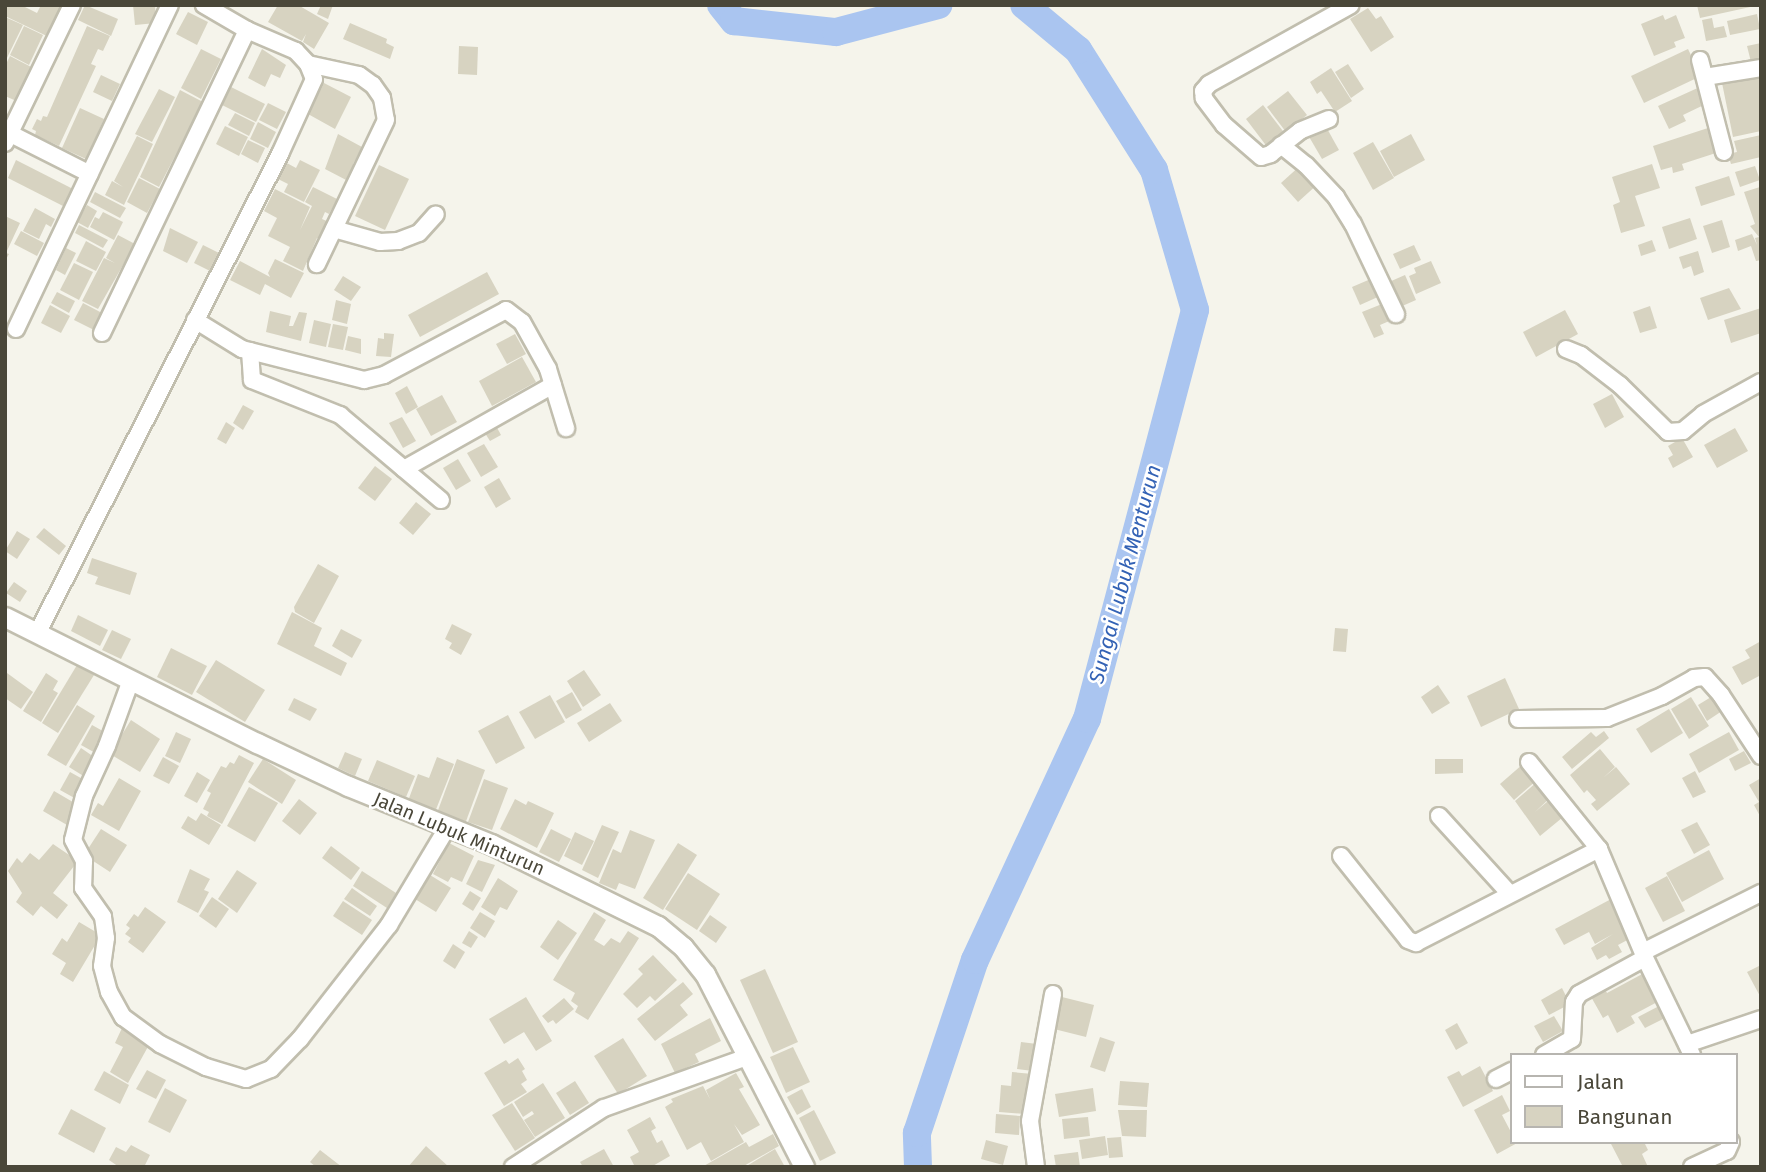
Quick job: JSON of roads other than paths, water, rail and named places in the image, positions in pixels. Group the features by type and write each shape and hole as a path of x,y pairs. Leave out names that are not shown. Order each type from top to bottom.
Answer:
{"street":[{"path":"72,5 7,136 90,174"},
{"path":"16,329 170,5"},
{"path":"38,632 309,94 314,79 308,64 296,51 247,30 204,5"},
{"path":"1329,119 1300,131 1269,155 1256,156 1224,125 1204,98 1203,91 1209,84 1351,5"},
{"path":"103,333 247,30"},
{"path":"1700,60 1724,152"},
{"path":"308,64 359,75 373,85 386,109 386,120 317,264"},
{"path":"1705,78 1761,68"},
{"path":"1281,145 1306,165 1336,197 1353,224 1396,314"},
{"path":"334,229 380,242 398,241 419,233 436,214"},
{"path":"195,320 250,351 364,380 384,375 506,310 522,322 548,369 566,428"},
{"path":"1566,349 1581,355 1620,385 1668,432 1683,431 1703,414 1761,382"},
{"path":"250,351 252,380 340,415 440,500"},
{"path":"404,469 554,385"},
{"name":"Jalan Lubuk Minturun","path":"5,617 257,743 447,828 491,844 658,926 683,947 705,974 804,1167"},
{"path":"1518,719 1607,718 1662,696 1694,678 1705,677 1721,695 1761,757"},
{"path":"131,680 107,746 84,796 73,841 84,861 83,888 103,917 106,938 102,966 109,992 123,1017 150,1038 206,1068 246,1079 271,1069 300,1039 388,925 447,828"},
{"path":"1529,762 1599,849 1644,955 1690,1049 1761,1019"},
{"path":"1438,816 1510,894"},
{"path":"1341,856 1413,943 1599,849"},
{"path":"1548,1053 1572,1039 1574,1002 1579,994 1644,955 1761,893"},
{"path":"1036,1167 1030,1121 1053,994"},
{"path":"513,1167 604,1108 747,1057"},
{"path":"1496,1079 1510,1072"},
{"path":"1692,1167 1727,1152 1730,1144"}],"waterway":[{"name":"Sungai Lubuk Menturun","path":"721,5 734,21 836,32 938,5"},
{"name":"Sungai Lubuk Menturun","path":"918,1167 917,1133 975,960 1087,719 1195,310 1154,170 1078,50 1024,5"}]}
